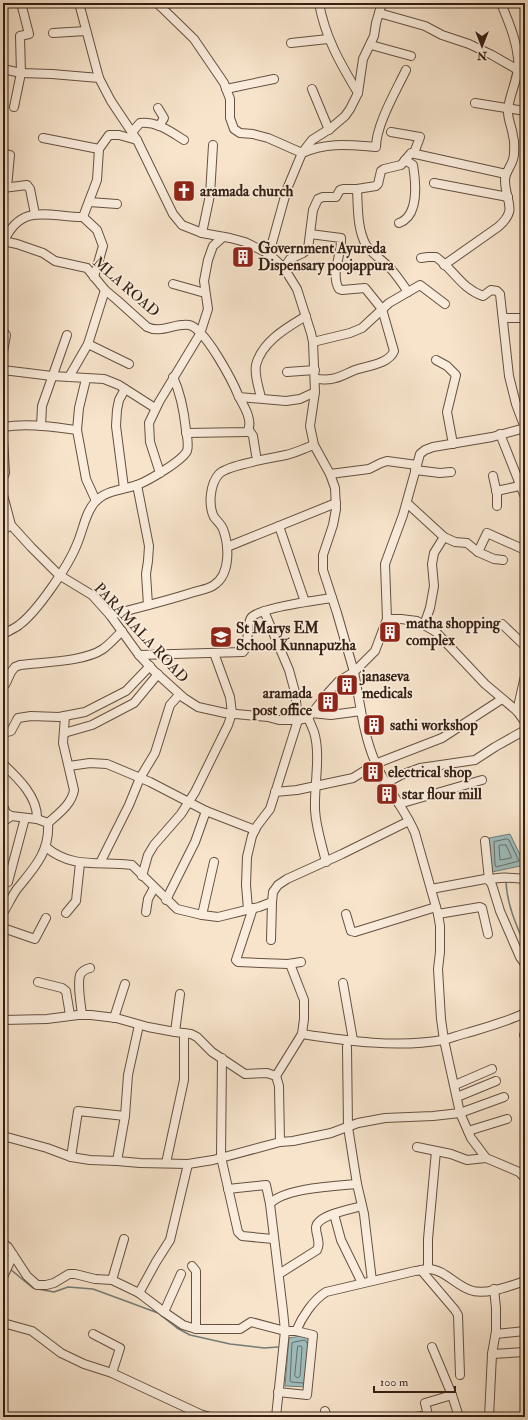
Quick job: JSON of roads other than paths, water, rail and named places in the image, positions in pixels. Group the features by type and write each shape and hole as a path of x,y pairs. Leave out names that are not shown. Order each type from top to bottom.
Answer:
{"street":[{"path":"14,108 21,73 20,36 29,34 21,3"},
{"path":"79,3 99,78 111,101 137,140 172,214 182,225 202,233 245,242 269,254 284,268 297,289 313,342 315,392 310,426 314,445 330,474 335,488 336,503 333,525 323,555 323,570 354,672 366,734 376,764 415,833 437,910 441,945 438,969 444,1040 460,1113 471,1138 486,1158"},
{"path":"158,5 171,3"},
{"path":"319,3 328,39 358,93"},
{"path":"269,254 287,189 302,153 312,140 329,130 345,116 358,93 363,59 371,45 382,3"},
{"path":"444,265 505,222 509,215 510,208 505,180 506,174 514,157 514,137 509,121 508,108 518,70 519,60 513,32 501,3"},
{"path":"158,5 194,39 224,83 230,99 230,118 234,129 240,133 253,134 268,138 302,153 314,148 339,144 376,147 376,139 379,128 406,70"},
{"path":"379,13 425,26 442,35 469,44 518,70"},
{"path":"53,33 86,31"},
{"path":"291,43 328,39"},
{"path":"371,45 411,56"},
{"path":"3,69 21,73 99,78"},
{"path":"226,89 274,79"},
{"path":"312,89 329,130"},
{"path":"475,103 525,111"},
{"path":"158,108 164,118 159,126"},
{"path":"132,132 140,123 148,122 166,128 184,140"},
{"path":"391,132 420,137 414,153"},
{"path":"83,217 96,180 100,149 109,135 119,135 137,140"},
{"path":"43,138 100,149"},
{"path":"202,233 210,195 213,145"},
{"path":"3,153 10,155 5,188 27,185 30,189 36,214"},
{"path":"284,268 290,259 303,254 308,249 313,210 318,199 323,197 336,197 340,190 343,189 357,189 376,186 378,184 381,171 401,165 409,155 414,153 506,174"},
{"path":"399,223 406,220 411,212 415,194 413,165 406,160"},
{"path":"434,183 508,197"},
{"path":"357,189 360,227 366,244 372,253 394,272 408,292"},
{"path":"89,202 117,204"},
{"path":"3,241 11,227 22,218 36,214 83,217 97,230 103,246 94,277"},
{"path":"310,234 341,238 337,265 337,286 342,290 365,288 382,309 394,351 392,356 384,361 340,377 330,380 315,379"},
{"path":"160,473 150,442 149,423 155,408 200,334 208,309 204,281 208,260 213,246 223,237"},
{"name":"MLA ROAD","path":"3,241 43,253 55,261 87,268 105,290 123,304 147,327 152,329 190,325 195,328 214,351 229,375 240,397 247,413 249,430 253,436 256,455"},
{"path":"326,862 317,828 315,811 317,762 316,744 309,715 339,681 354,672 375,651 387,619 385,564 407,503 420,454 426,450 492,437 525,428 516,404 509,376 504,318 500,294 497,291 491,290 483,296 476,293 468,288 436,257 428,256 421,258"},
{"path":"173,284 205,292"},
{"path":"313,342 350,334 362,328 388,303 420,285 445,304"},
{"path":"69,377 88,344 105,290"},
{"path":"261,398 256,376 256,364 260,356 273,339 288,327 306,316"},
{"path":"504,318 525,318"},
{"path":"3,331 6,335 3,352"},
{"path":"41,426 42,406 67,335"},
{"path":"88,344 130,364"},
{"path":"436,360 447,366 456,375 448,412 453,444"},
{"path":"3,370 52,376 104,379 125,389 155,408"},
{"path":"287,372 315,370"},
{"path":"3,634 28,617 59,576 77,546 89,512 96,501 106,495 137,485 160,473 188,449 184,409 179,390 173,377"},
{"path":"86,379 79,408 77,430 86,478 96,501"},
{"path":"124,488 116,426 119,400 125,389"},
{"path":"240,397 286,401 300,399 315,392"},
{"path":"3,427 17,425 77,430"},
{"path":"186,432 247,432 249,430"},
{"path":"500,434 522,484 525,497"},
{"path":"3,439 5,473 3,478"},
{"path":"110,615 176,598 214,586 222,577 226,566 227,547 222,526 215,518 212,511 212,488 215,479 220,472 261,460 287,455 314,445"},
{"path":"330,474 369,469 387,461 440,473 450,472"},
{"path":"493,476 497,506"},
{"path":"496,491 522,484"},
{"path":"137,485 149,546 146,574 148,605"},
{"name":"PARAMALA ROAD","path":"3,495 11,525 59,576 92,595 110,615 139,655 180,695 198,707 225,713 268,717 279,720 298,720 309,715 331,715 361,711"},
{"path":"227,547 336,503"},
{"path":"407,503 444,537 455,542 467,543 478,552 494,559 503,560"},
{"path":"3,530 11,525"},
{"path":"279,526 305,602"},
{"path":"478,552 487,533 525,550"},
{"path":"424,625 430,608 434,586 432,564 434,553 444,537"},
{"path":"139,655 243,652 248,641 250,619 254,614 305,602 332,598"},
{"path":"264,611 289,670 295,692 298,720 270,809 252,836 247,857 246,885 250,909 236,960 244,963 290,964 301,962"},
{"path":"387,619 417,621 436,632 485,684 517,711 525,722"},
{"path":"502,624 525,646"},
{"path":"3,687 15,667 20,665 59,661 87,656 103,649 122,631"},
{"path":"142,876 148,855 154,845 181,814 202,780 211,757 228,726 232,713 230,697 214,653"},
{"path":"3,733 11,731 18,718 31,716 65,716 85,712 126,691 150,666"},
{"path":"64,733 92,726 134,703 158,674"},
{"path":"517,711 525,676"},
{"path":"100,863 129,805 140,778 155,753 170,705 180,695"},
{"path":"275,792 297,790 353,778 376,764 442,738 502,699"},
{"path":"48,823 65,808 74,795 74,786 63,743 65,716"},
{"path":"386,783 401,775 420,768 475,760 525,730"},
{"path":"69,766 98,763 113,766 206,811 255,830"},
{"path":"3,764 17,778 37,807 37,819"},
{"path":"399,804 482,780"},
{"path":"3,808 6,813 11,816 37,819 48,823"},
{"path":"166,900 195,842 206,811"},
{"path":"3,822 11,816"},
{"path":"8,882 25,818"},
{"path":"271,940 273,892 278,885 287,879 326,862 409,821"},
{"path":"3,913 16,890 28,878 38,864 46,847 49,834 48,823"},
{"path":"485,841 489,880 500,911 520,957 525,964"},
{"path":"46,847 58,856 80,863 132,865 166,900 177,909 218,917 272,902"},
{"path":"202,915 214,862"},
{"path":"66,913 76,901 80,863"},
{"path":"431,889 485,879 525,879"},
{"path":"146,912 148,899 154,888"},
{"path":"346,914 351,931 355,932 437,910 480,907 482,908 488,934"},
{"path":"3,928 35,939 46,918"},
{"path":"280,1142 279,1086 276,1076 302,1034 304,1019 304,1000 290,964"},
{"path":"82,1015 81,974 84,970 90,968"},
{"path":"38,982 62,988 66,991 70,1015"},
{"path":"343,983 350,1044 348,1127 362,1206 372,1281"},
{"path":"114,1018 126,984"},
{"path":"175,1032 180,994"},
{"path":"302,1034 350,1044 408,1043 444,1040 498,1024 525,1013"},
{"path":"3,1020 47,1019 70,1015 114,1018 139,1025 191,1034 212,1052 245,1074 267,1073 276,1076"},
{"path":"117,1161 125,1116 128,1075 139,1025"},
{"path":"166,1163 184,1080 184,1033"},
{"path":"222,1058 221,1157 238,1232 242,1236 273,1239"},
{"path":"454,1085 492,1069"},
{"path":"457,1098 496,1081"},
{"path":"3,1136 47,1148 71,1157 90,1160 188,1164 203,1162 280,1142 293,1141 331,1133 358,1123 385,1118 460,1113 504,1098"},
{"path":"71,1157 78,1111 125,1116"},
{"path":"468,1131 507,1119"},
{"path":"417,1147 467,1160 486,1158 519,1172 525,1178"},
{"path":"436,1151 425,1270 458,1316 460,1375"},
{"path":"139,1293 170,1240 188,1164"},
{"path":"270,1204 273,1199 297,1191 357,1184"},
{"path":"228,1189 266,1185 270,1204 273,1239 279,1274 284,1330 276,1417"},
{"path":"279,1274 317,1250 319,1247 316,1229 318,1223 322,1219 362,1206"},
{"path":"334,1214 342,1240 362,1283"},
{"path":"112,1280 124,1239"},
{"path":"3,1243 8,1247 27,1276 33,1282 41,1286 54,1283 69,1274 95,1279 112,1280 139,1293 183,1325 196,1328 240,1329 252,1322 313,1335 307,1395 278,1392"},
{"path":"3,1277 13,1255"},
{"path":"192,1266 196,1271 196,1328"},
{"path":"296,1331 305,1314 326,1292 362,1283 425,1270 437,1271 470,1291 479,1292 525,1281"},
{"path":"164,1312 181,1274"},
{"path":"489,1417 492,1354 496,1334 494,1289"},
{"path":"3,1316 6,1324 32,1331 60,1353 84,1364 112,1373 200,1416 210,1417"},
{"path":"496,1334 525,1331"},
{"path":"93,1334 120,1348 112,1373"},
{"path":"432,1347 452,1396 458,1417"},
{"path":"492,1354 525,1352"},
{"path":"416,1417 428,1415 425,1403 452,1396"}],"water":[{"path":"510,834 525,865 492,872 489,838"},
{"path":"312,1334 308,1387 285,1386 289,1338"}],"waterway":[{"path":"506,882 510,906 525,945"},
{"path":"10,1269 33,1288 54,1292 68,1287 93,1289 158,1313 177,1328 190,1335 230,1344 264,1348 278,1347"}],"place":[{"name":"aramada church","path":"184,191"},
{"name":"Government Ayureda Dispensary poojappura","path":"243,257"},
{"name":"matha shopping complex","path":"390,632"},
{"name":"St Marys EM School Kunnapuzha","path":"221,637"},
{"name":"janaseva medicals","path":"347,685"},
{"name":"aramada post office","path":"328,702"},
{"name":"sathi workshop","path":"374,725"},
{"name":"electrical shop","path":"373,772"},
{"name":"star flour mill","path":"387,794"}]}
